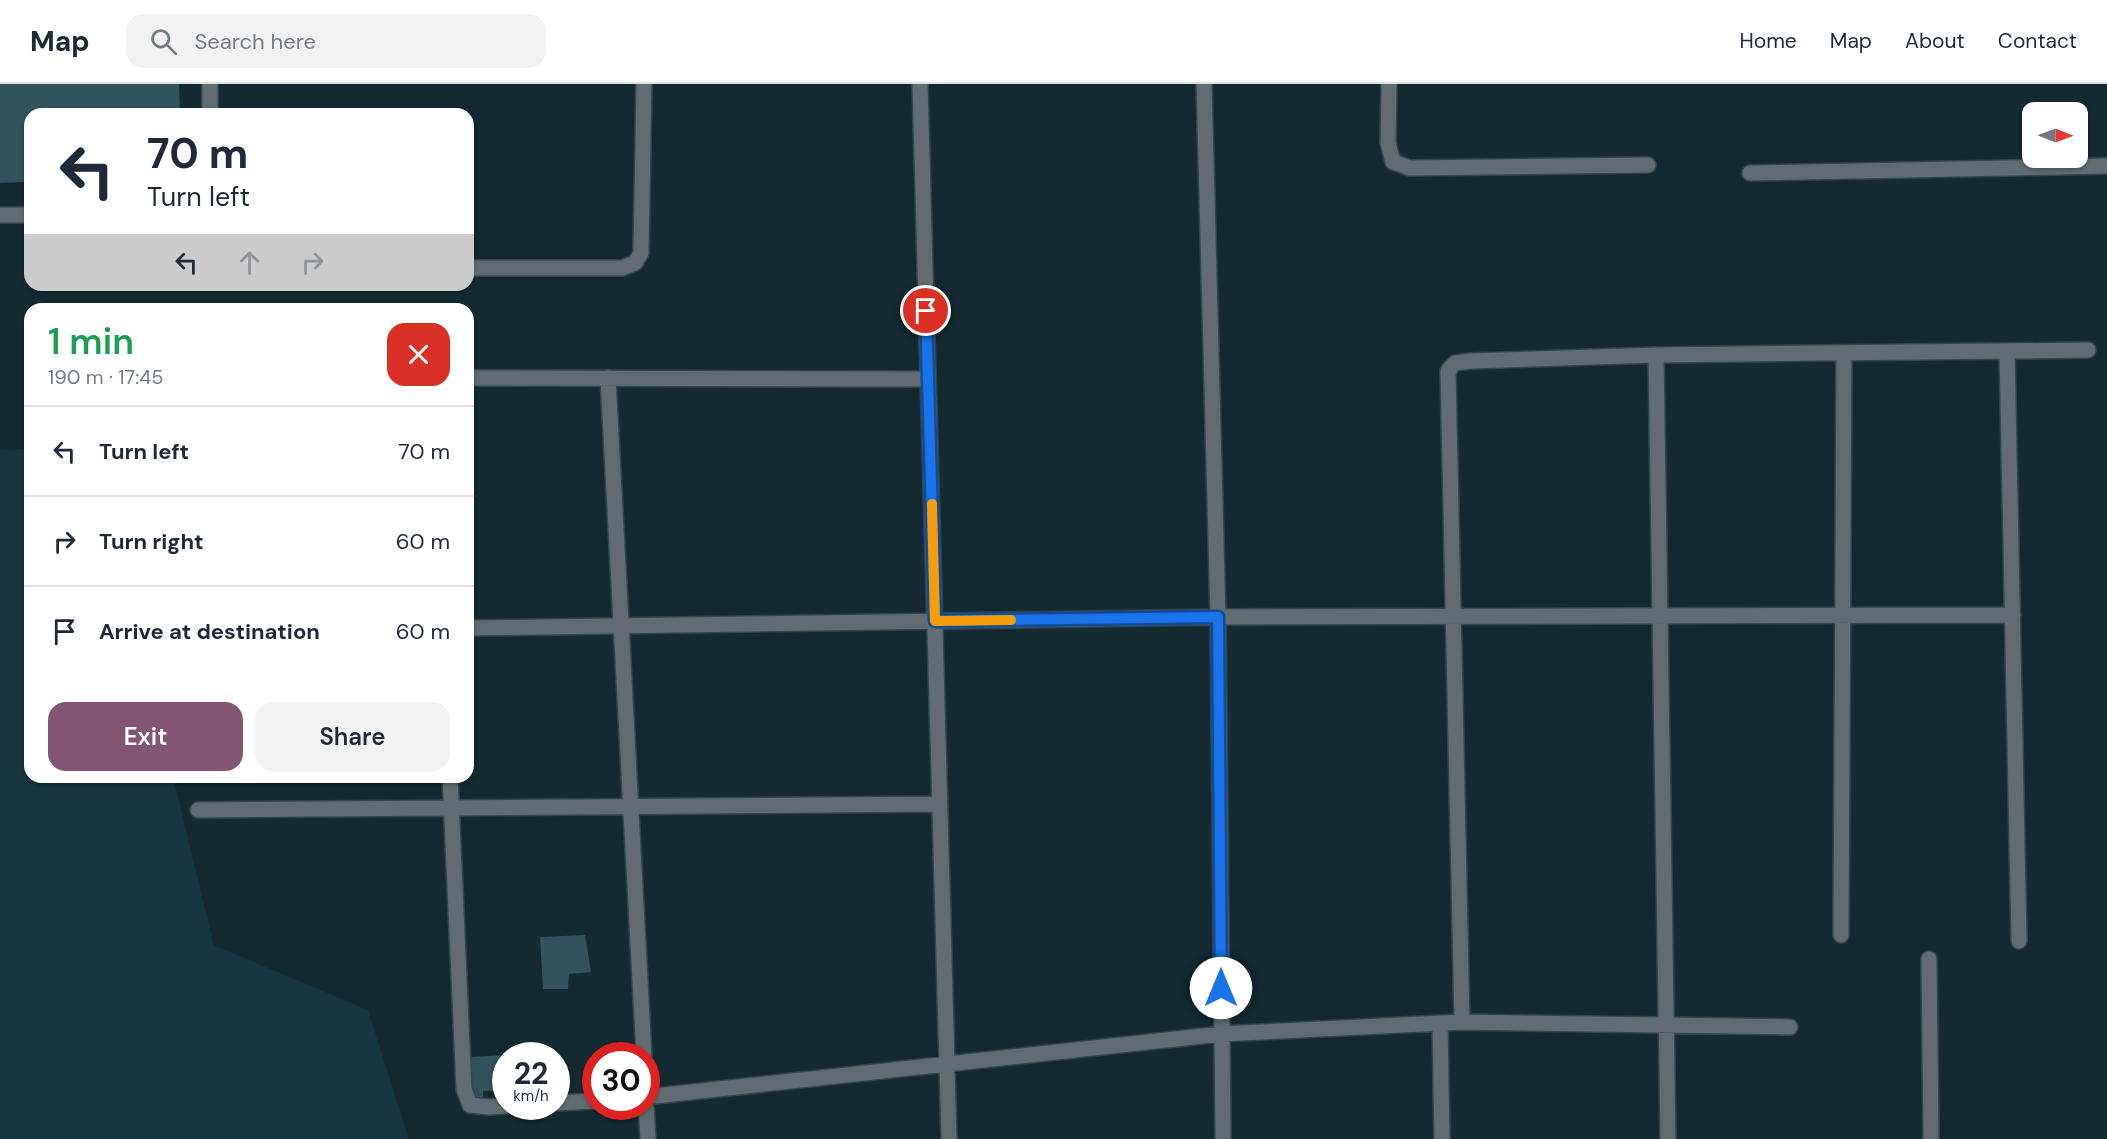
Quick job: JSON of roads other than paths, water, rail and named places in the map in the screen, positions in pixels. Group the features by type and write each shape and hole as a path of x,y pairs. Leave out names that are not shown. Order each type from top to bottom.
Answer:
{"street":[{"path":"210,84 210,108"},
{"path":"474,268 622,268 635,263 641,253 644,84"},
{"path":"920,84 949,1139"},
{"path":"1204,84 1218,617 1222,1139"},
{"path":"1389,84 1388,143 1394,162 1410,168 1648,165"},
{"path":"1750,173 2107,166"},
{"path":"0,215 24,215"},
{"path":"1462,1022 1448,371 1455,363 1656,355 2088,350"},
{"path":"2007,351 2019,941"},
{"path":"1841,935 1844,353"},
{"path":"1656,355 1668,1139"},
{"path":"474,378 928,379"},
{"path":"608,378 643,1042"},
{"path":"474,628 1218,617 2013,615"},
{"path":"451,783 464,1089 470,1105 492,1107"},
{"path":"198,810 940,804"},
{"path":"1929,959 1931,1139"},
{"path":"660,1095 1221,1034 1462,1022 1790,1028"},
{"path":"1440,1023 1442,1139"},
{"path":"647,1120 648,1139"}]}
